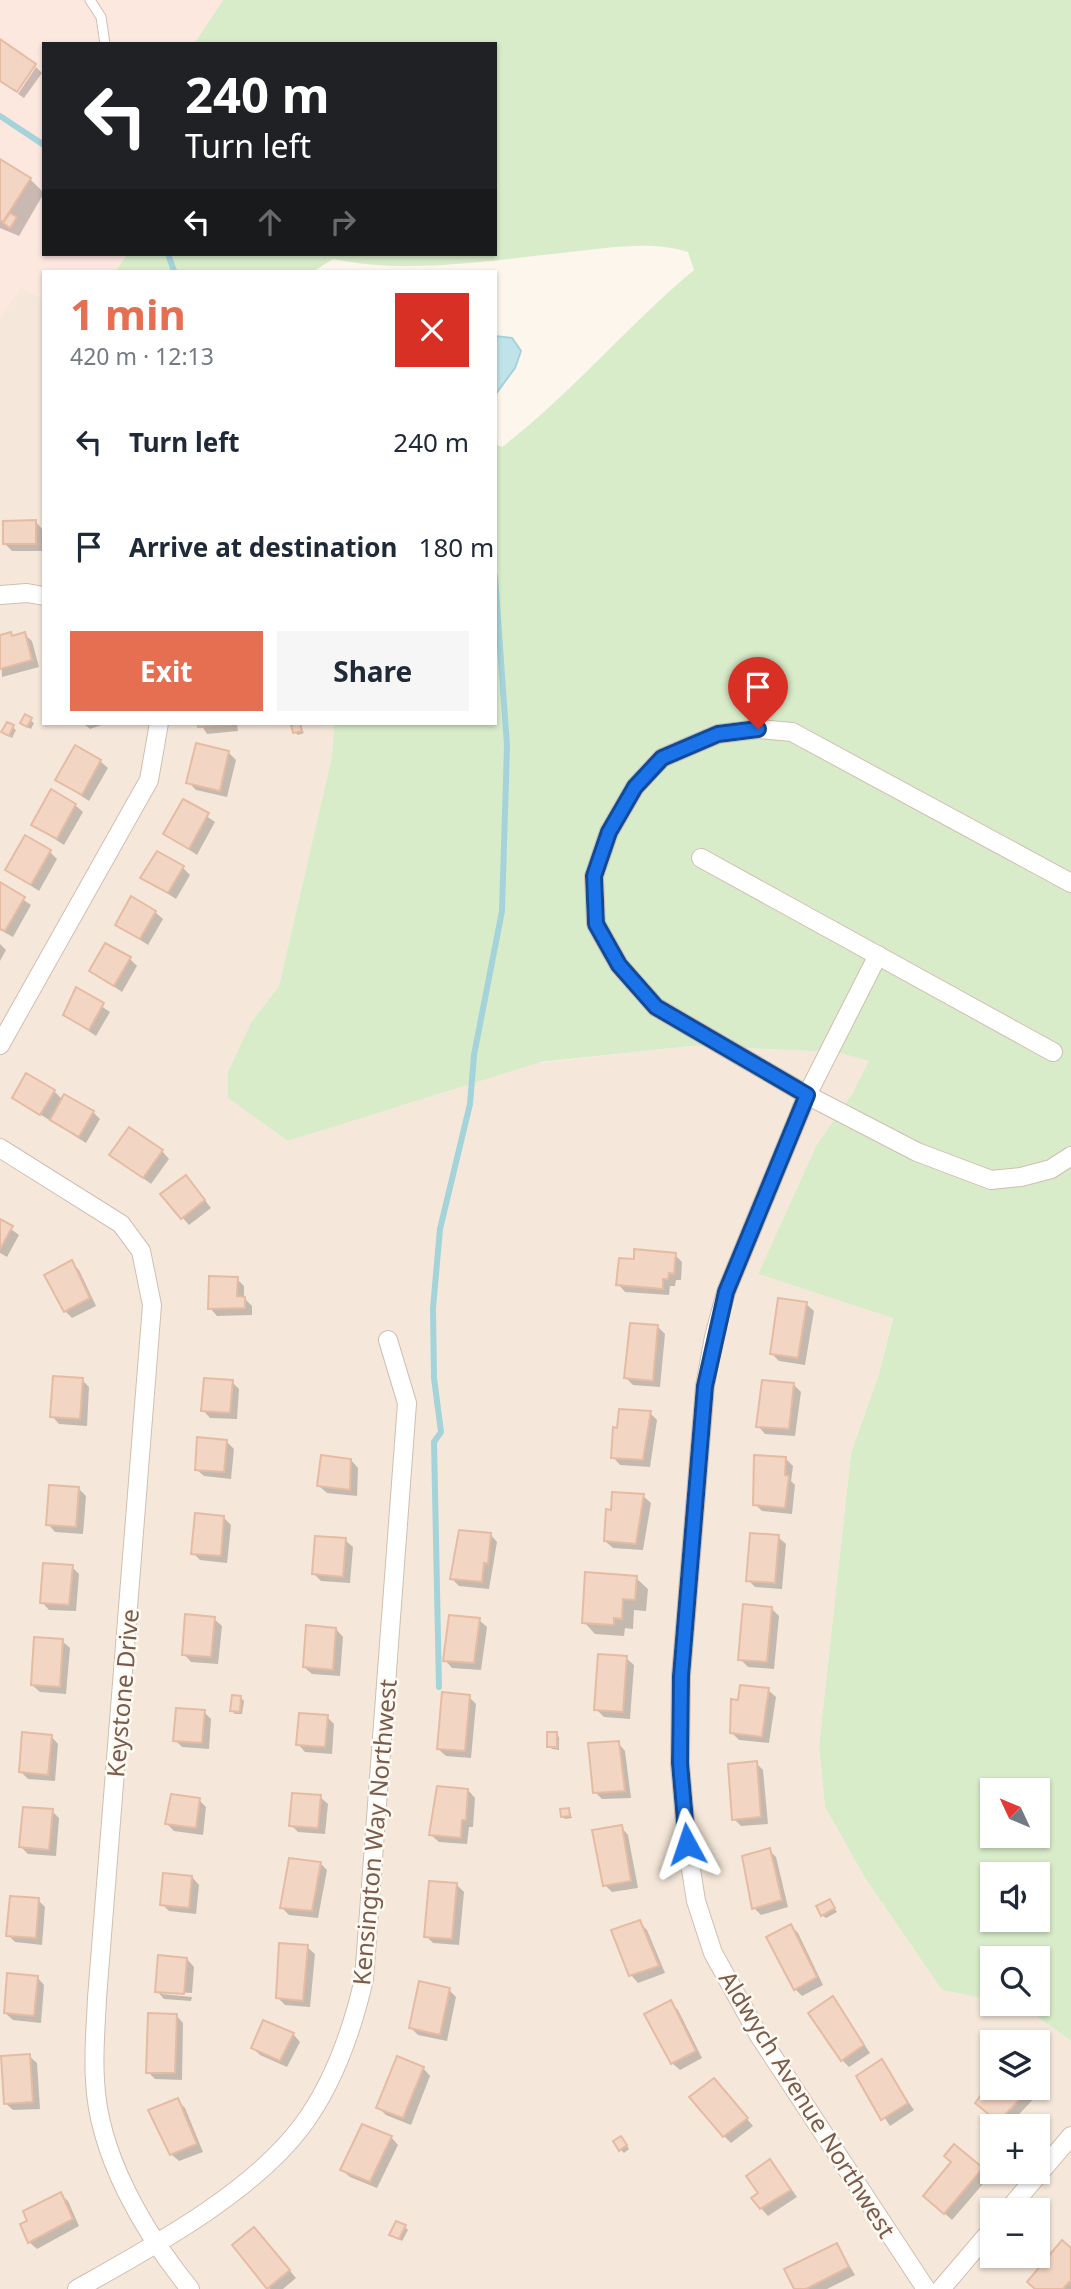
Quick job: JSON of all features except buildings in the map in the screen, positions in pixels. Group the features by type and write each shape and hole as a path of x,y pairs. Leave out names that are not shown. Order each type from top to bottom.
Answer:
{"street":[{"path":"0,595 27,593 42,596"},
{"path":"0,1045 149,780 159,725"},
{"path":"1071,883 792,732 758,729 718,734 662,758 635,787 609,832 594,876 596,924 619,965 656,1007 807,1095 917,1152 991,1180 1051,1169 1071,1156"},
{"path":"701,858 1053,1052"},
{"name":"Aldwych Avenue Northwest","path":"878,955 807,1095 726,1292 705,1386 681,1676 680,1763 687,1844 696,1901 713,1953 758,2034 926,2289"},
{"name":"Keystone Drive","path":"0,1148 121,1224 141,1251 152,1305 97,1998 94,2081 109,2154 156,2244 190,2289"},
{"name":"Kensington Way Northwest","path":"78,2289 156,2244 254,2174 302,2126 335,2069 357,2011 364,1979 407,1403 388,1340"},
{"path":"1018,2198 1071,2136"},
{"path":"941,2289 980,2243"}],"lane":[{"path":"90,0 101,16 105,42"}],"shaded area":[{"path":"0,0 223,0 195,42 42,42 42,256 126,256 117,270 42,270 42,298 21,287 0,318"},
{"path":"21,287 42,298 42,725 334,725 332,756 279,986 252,1021 288,1141 537,1063 690,1046 837,1052 870,1061 852,1094 816,1146 758,1274 893,1317 879,1374 851,1453 819,1746 825,1807 865,1878 942,1990 980,1998 980,2016 1036,2016 1071,2041 1071,2289 0,2289 0,318"}],"green space":[{"path":"223,0 1071,0 1071,2041 1036,2016 1050,2016 1050,1946 980,1946 980,1998 942,1990 865,1878 825,1807 819,1746 851,1453 879,1374 893,1318 758,1274 816,1146 852,1094 869,1061 837,1052 691,1046 541,1062 288,1141 228,1098 228,1072 252,1021 279,986 332,756 334,725 497,725 497,445 502,447 527,426 694,270 688,252 645,246 452,265 392,266 333,259 316,270 117,270 126,256 497,256 497,42 195,42"}],"water":[{"path":"497,336 512,338 521,351 515,368 497,392"}],"waterway":[{"path":"0,116 42,144"},
{"path":"169,256 174,270"},
{"path":"439,1687 434,1442 441,1432 434,1378 433,1308 440,1229 470,1104 474,1055 502,911 507,746 497,604"}],"route":[{"path":"687,1844 680,1763 681,1676 705,1386 726,1292 807,1095 656,1007 619,965 596,924 594,876 609,832 635,787 662,758 718,734 758,729"}]}
